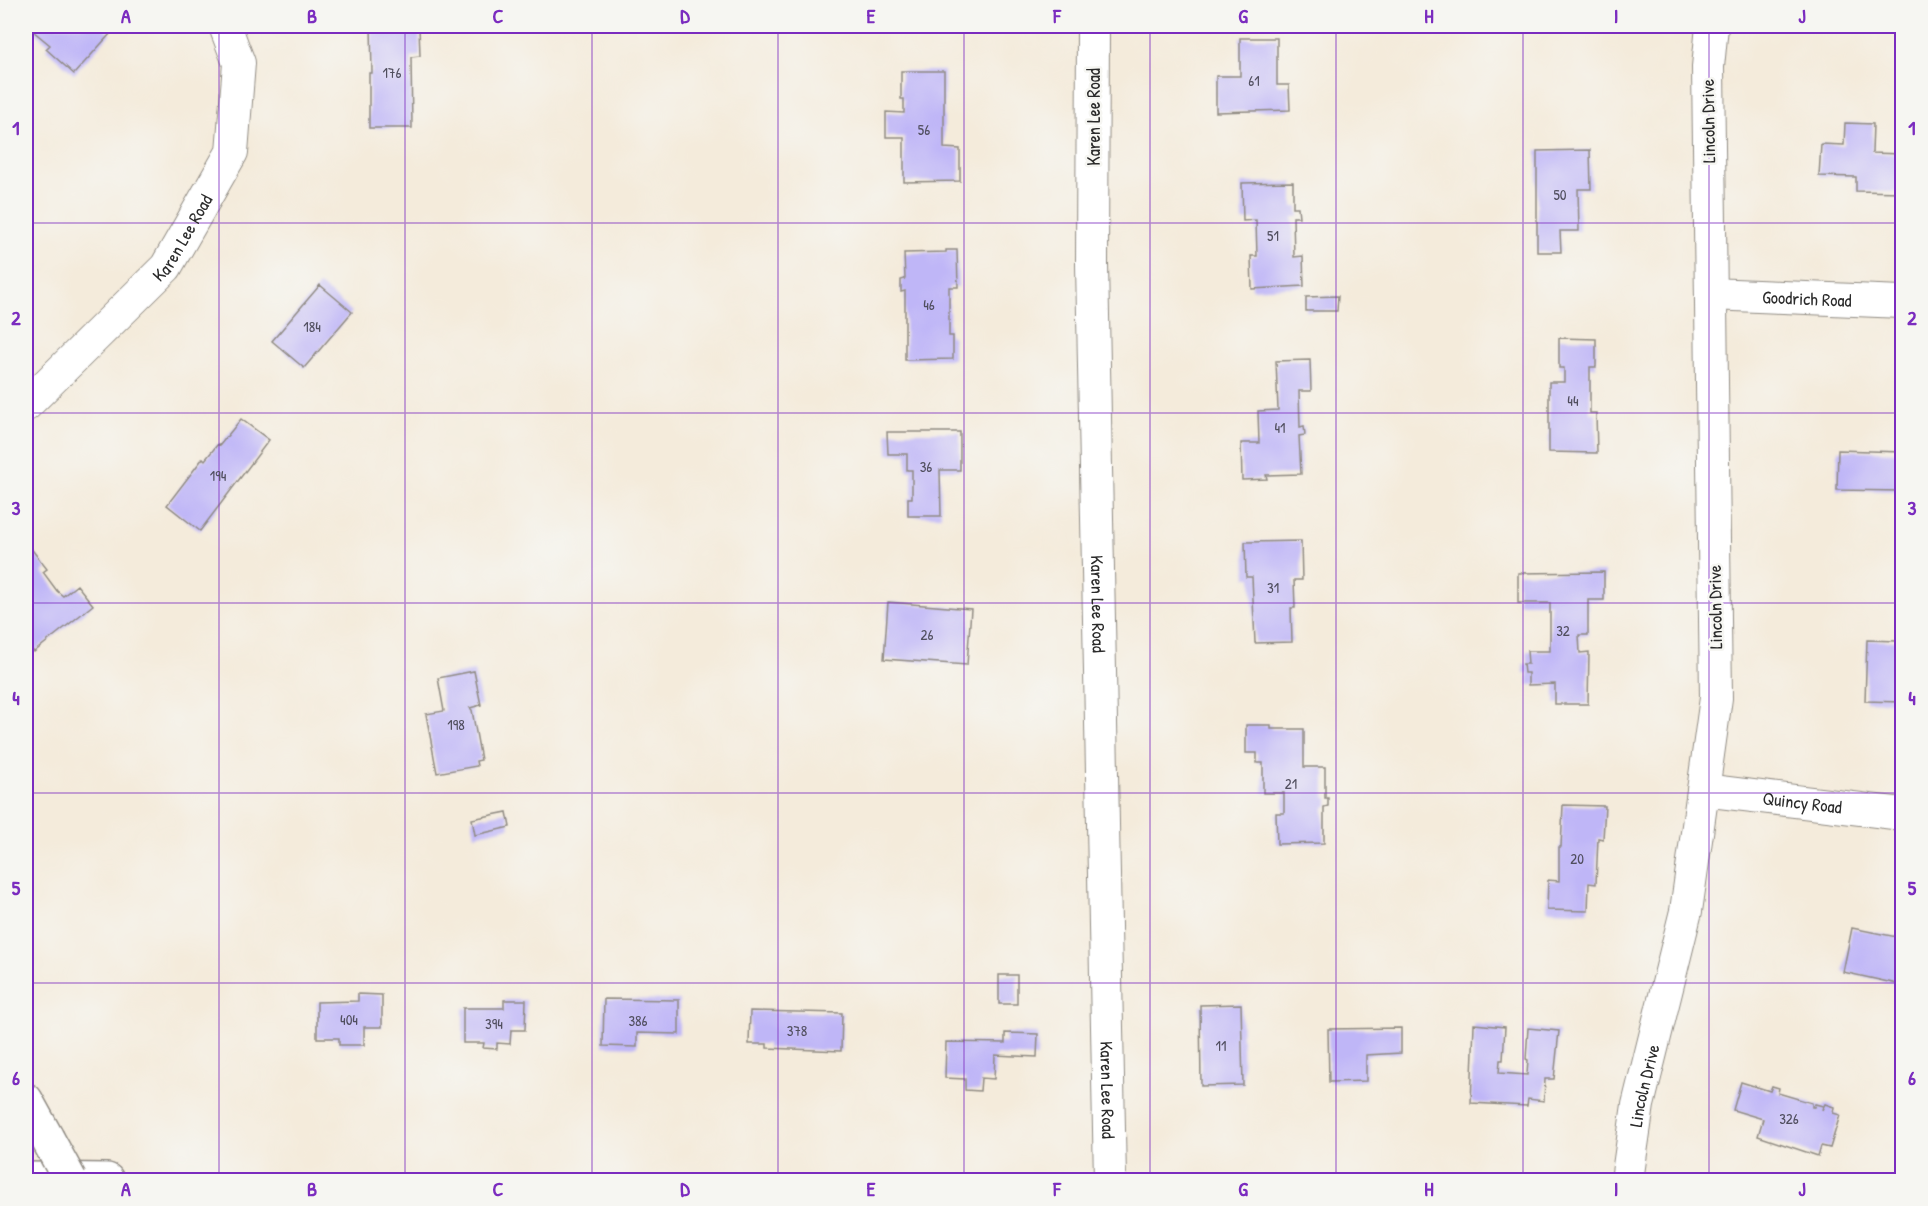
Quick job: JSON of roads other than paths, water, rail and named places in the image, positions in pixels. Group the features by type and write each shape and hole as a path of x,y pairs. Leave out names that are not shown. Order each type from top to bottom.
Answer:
{"main road":[{"path":"26,1100 70,1180"},
{"path":"26,1179 107,1180"}],"street":[{"name":"Karen Lee Road","path":"26,405 166,267 232,152 239,63 225,26"},
{"name":"Karen Lee Road","path":"1093,26 1092,276 1110,1180"},
{"name":"Lincoln Drive","path":"1628,1180 1638,1105 1686,911 1716,698 1708,67 1712,26"},
{"name":"Goodrich Road","path":"1711,294 1902,302"},
{"name":"Quincy Road","path":"1703,790 1902,814"}]}
